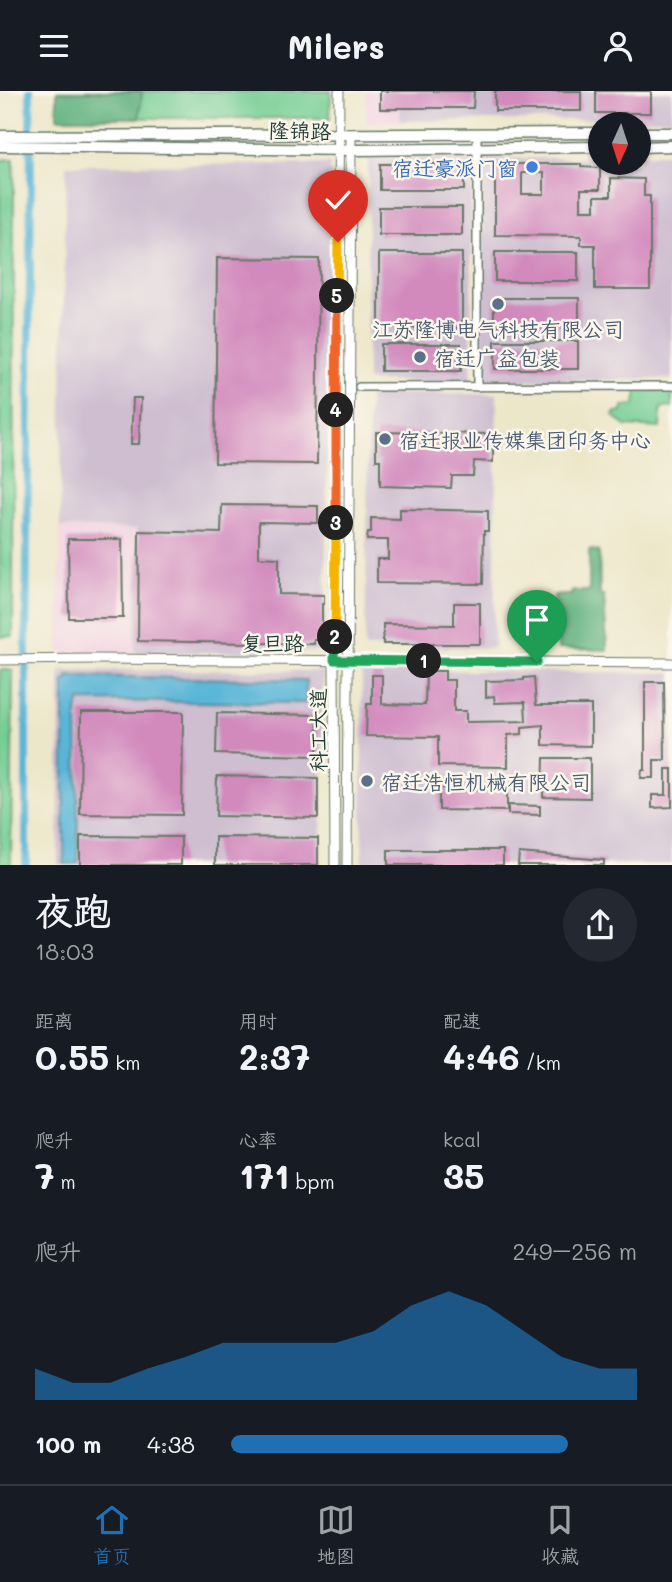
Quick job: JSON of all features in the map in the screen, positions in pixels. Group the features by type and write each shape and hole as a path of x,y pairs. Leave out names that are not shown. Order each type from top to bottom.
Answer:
{"main road":[{"name":"隆锦路","path":"0,146 73,141 338,135 588,133"},
{"path":"651,133 672,133"},
{"name":"隆锦路","path":"0,136 338,150 588,147"},
{"path":"651,147 672,146"}],"street":[{"name":"科工大道","path":"335,865 339,91"},
{"path":"477,134 477,387"},
{"name":"科工大道","path":"347,865 351,135"},
{"path":"359,387 672,386"},
{"name":"复旦路","path":"0,660 672,663"}],"shaded area":[{"path":"366,91 400,91 400,121 366,122"},
{"path":"400,91 672,91 672,119 651,119 651,112 588,112 588,120 400,121"},
{"path":"651,154 672,154 672,379 482,381 482,160 588,158 588,175 651,175"},
{"path":"368,158 472,158 471,382 367,381"},
{"path":"330,164 325,651 135,653 137,529 60,527 66,165"},
{"path":"369,394 497,394 494,648 365,648"},
{"path":"60,527 137,529 135,653 59,652"},
{"path":"60,670 323,671 321,864 58,865"},
{"path":"362,670 672,673 672,864 362,864"}],"green space":[{"path":"57,91 142,91 139,118 57,118"},
{"path":"142,91 331,91 330,118 139,118"},
{"path":"14,159 13,636 0,637 0,160"},
{"path":"637,390 672,390 672,407 661,408 660,428 626,426 613,416 615,412 621,413 624,406 635,405"},
{"path":"589,550 599,551 600,596 604,596 607,650 558,649 554,595 589,591"},
{"path":"0,670 13,670 11,864 0,864"}],"water":[{"path":"68,676 306,680 306,703 80,701 77,714 78,864 64,864 64,681 68,680"}],"building":[{"path":"380,91 474,91 473,108 380,109"},
{"path":"495,91 581,91 581,111 495,111"},
{"path":"596,91 651,91 651,112 596,112"},
{"path":"380,164 464,164 464,190 380,190"},
{"path":"495,164 581,164 581,167 588,167 588,175 600,175 600,189 581,189 581,210 595,210 595,196 611,196 611,178 644,179 644,196 650,196 650,289 595,289 595,245 581,245 581,236 495,235","holes":["522,173 544,173 544,194 522,194"]},
{"path":"379,207 462,207 462,235 379,235"},
{"path":"495,252 578,252 578,281 495,281"},
{"path":"379,253 462,253 462,328 379,327"},
{"path":"217,258 319,259 317,464 215,463"},
{"path":"494,298 579,298 579,326 494,326"},
{"path":"495,341 578,341 578,369 495,369"},
{"path":"381,344 461,344 461,371 381,371"},
{"path":"133,398 141,398 139,444 131,444"},
{"path":"376,432 493,434 493,462 474,461 473,476 452,476 451,488 380,486"},
{"path":"222,505 318,506 318,523 259,522 259,557 279,558 279,594 324,595 322,640 314,640 314,644 138,641 139,531 221,533"},
{"path":"400,509 488,511 488,531 484,531 483,584 377,583 377,559 388,559 388,540 367,540 368,532 371,532 371,518 400,519"},
{"path":"68,539 122,539 123,618 69,618"},
{"path":"454,603 480,603 480,644 383,644 383,624 454,625"},
{"path":"426,671 445,671 445,680 454,680 454,711 466,711 466,722 526,721 525,702 495,703 494,696 486,697 486,681 524,680 534,677 536,705 591,705 591,746 543,745 543,725 522,727 522,734 508,735 508,767 438,766 438,737 366,736 367,704 372,704 372,675 382,675 382,704 425,705"},
{"path":"645,682 664,682 665,760 654,760 654,778 641,778 642,770 645,770"},
{"path":"81,712 183,712 182,815 80,814"},
{"path":"217,713 318,715 317,756 216,754"},
{"path":"544,758 590,758 590,798 543,797"},
{"path":"666,769 672,769 672,807 652,808 652,795 666,795"},
{"path":"217,776 318,778 318,818 216,816"},
{"path":"439,788 507,789 507,811 439,810"},
{"path":"508,805 540,806 540,815 508,814"},
{"path":"80,836 181,837 181,865 80,865"},
{"path":"215,837 318,838 318,865 215,865"},
{"path":"388,850 503,850 503,865 388,865"},
{"path":"519,853 604,860 604,865 518,865"}],"waterway":[{"path":"26,865 30,91"}],"place":[{"name":"宿迁豪派门窗","path":"532,167"},
{"name":"江苏隆博电气科技有限公司","path":"498,304"},
{"name":"宿迁广益包装","path":"420,357"},
{"name":"宿迁报业传媒集团印务中心","path":"385,439"},
{"name":"宿迁浩恒机械有限公司","path":"367,781"}],"route":[{"path":"338,242 334,660 537,662"}]}
